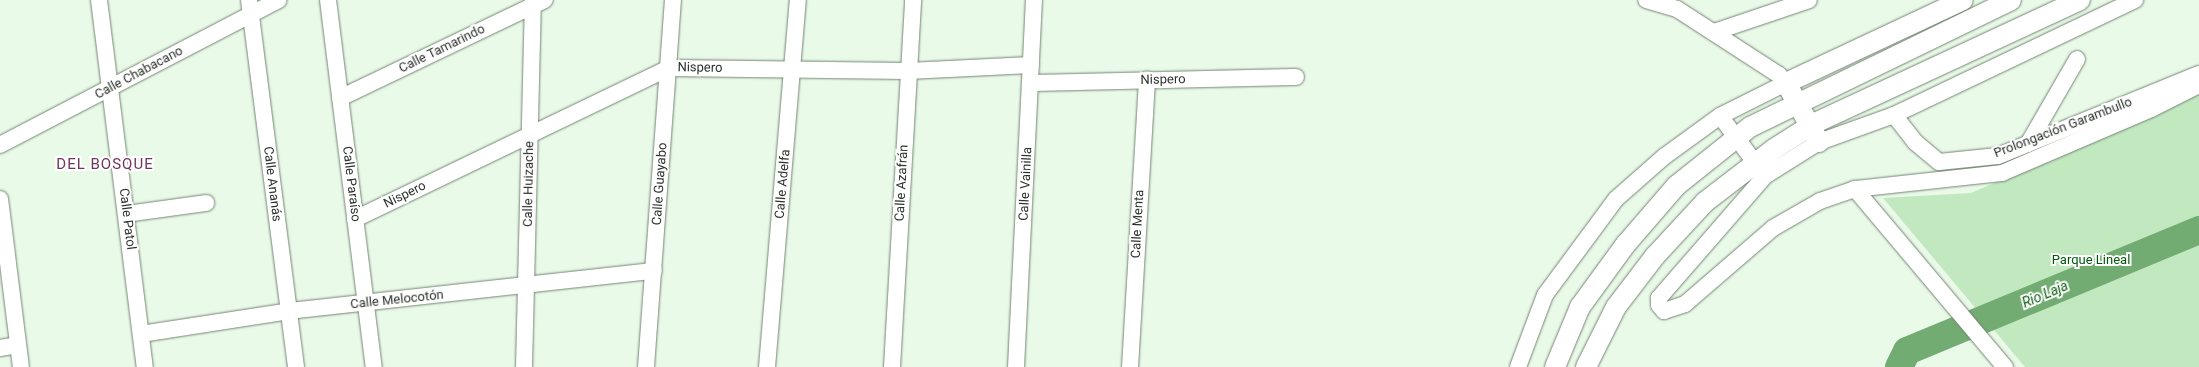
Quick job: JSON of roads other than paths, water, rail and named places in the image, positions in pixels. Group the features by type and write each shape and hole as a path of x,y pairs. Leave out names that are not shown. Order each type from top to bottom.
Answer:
{"main road":[{"path":"1814,134 1786,83 1963,0"},
{"path":"1555,367 1580,307 1626,244 1676,186 1736,138 1796,103 2011,0"},
{"path":"1586,367 1616,306 1654,256 1705,202 1814,134 2080,0"}],"street":[{"name":"Calle Patol","path":"99,0 145,367"},
{"name":"Calle Chabacano","path":"0,145 110,88 250,7 278,0"},
{"name":"Calle Paraíso","path":"328,0 374,367"},
{"name":"Calle Guayabo","path":"646,367 673,0"},
{"name":"Calle Adelfa","path":"767,367 798,0"},
{"name":"Calle Azafrán","path":"892,367 913,0"},
{"name":"Calle Vainilla","path":"1016,367 1034,0"},
{"path":"1518,367 1546,295 1616,199 1665,156 1720,116 1786,83 1779,75 1714,32 1678,4 1646,0"},
{"path":"1714,32 1776,6 1809,0"},
{"path":"1814,134 1894,115 2135,0"},
{"name":"Calle Tamarindo","path":"340,98 537,2"},
{"name":"Calle Huizache","path":"524,367 530,134 537,2"},
{"name":"Calle Ananás","path":"250,7 296,367"},
{"path":"2028,144 2078,59"},
{"name":"Nispero","path":"355,219 669,68 908,71 1031,65"},
{"name":"Prolongación Garambullo","path":"1894,115 1915,142 1939,162 1998,156 2199,74"},
{"name":"Nispero","path":"1031,83 1296,77"},
{"name":"Calle Menta","path":"1130,367 1147,80"},
{"path":"1720,116 1760,169 1659,298 1664,311 1685,304 1773,228 1820,201 1855,189 2002,172 2151,109 2199,85"},
{"path":"1855,189 2005,367"},
{"path":"0,199 2,229 21,367"},
{"path":"126,214 206,203"},
{"name":"Calle Melocotón","path":"141,334 289,311 366,304 654,271"},
{"path":"0,348 18,345"}],"waterway":[{"name":"Rio Laja","path":"1899,367 1907,351 2199,230"}],"district":[{"name":"DEL BOSQUE","path":"105,165"}],"park label":[{"name":"Parque Lineal","path":"2091,260"}]}
